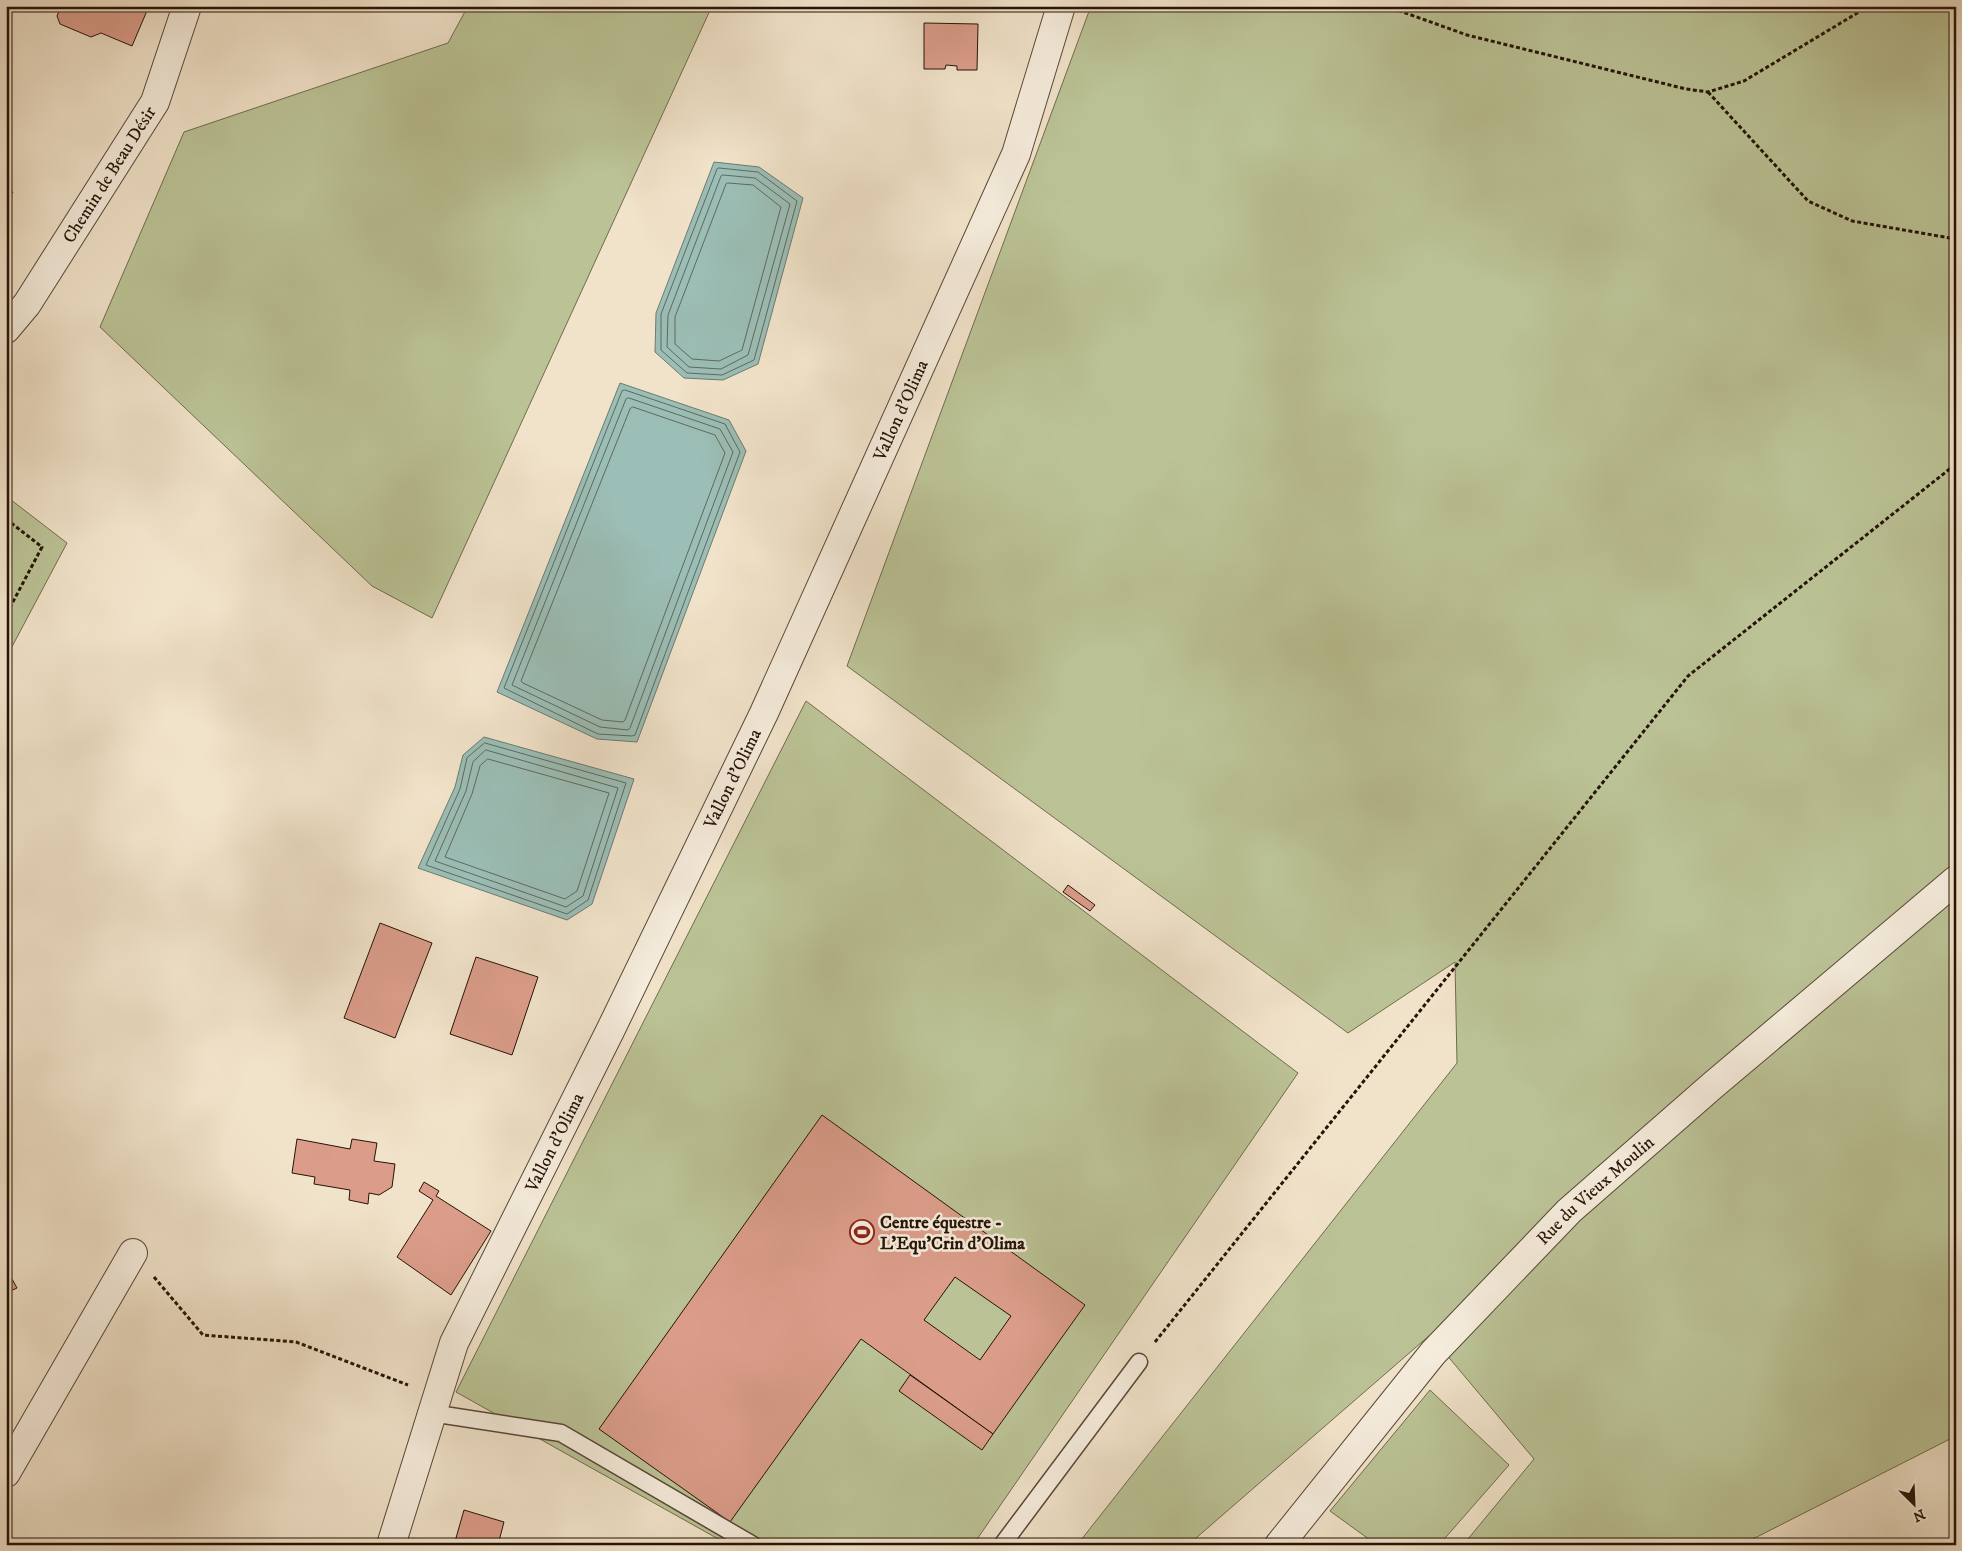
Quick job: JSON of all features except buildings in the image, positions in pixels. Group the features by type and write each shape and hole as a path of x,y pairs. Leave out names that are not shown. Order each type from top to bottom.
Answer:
{"street":[{"name":"Chemin de Beau Désir","path":"6,329 27,304 155,102 187,6"},
{"name":"Vallon d'Olima","path":"391,1545 454,1343 610,1032 764,713 1012,164 1061,6"},
{"name":"Rue du Vieux Moulin","path":"1279,1545 1433,1353 1569,1211 1712,1086 1956,880"},
{"path":"6,1473 133,1252"}],"lane":[{"path":"1002,1545 1139,1362"},
{"path":"434,1404 562,1433 753,1545"}],"path":[{"path":"1386,6 1467,34 1686,89 1708,92 1744,81 1869,6"},
{"path":"1708,92 1808,200 1852,221 1950,238 1956,237"},
{"path":"1139,1362 1688,676 1956,464"},
{"path":"6,519 42,547 6,615"},
{"path":"133,1252 203,1335 296,1342 434,1404"}],"green space":[{"path":"468,6 712,6 432,618 372,586 100,327 184,132 448,43"},
{"path":"1091,6 1956,6 1956,1436 1741,1545 1463,1545 1534,1459 1430,1335 1188,1545 1077,1545 1457,1063 1455,962 1348,1033 847,666"},
{"path":"6,496 67,543 6,658"},
{"name":"Centre équestre - L'Equ'Crin d'Olima","path":"806,701 1298,1073 973,1545 729,1545 456,1392"},
{"path":"1430,1390 1509,1465 1439,1545 1377,1545 1330,1511"}],"water":[{"path":"714,162 759,167 803,198 758,364 723,380 684,378 655,352 656,313"},
{"path":"620,383 729,420 746,451 637,742 597,739 497,692"},
{"path":"484,737 634,779 592,904 567,920 418,868 455,787 463,755"}],"place":[{"name":"Centre équestre - L'Equ'Crin d'Olima","path":"862,1232"}]}
